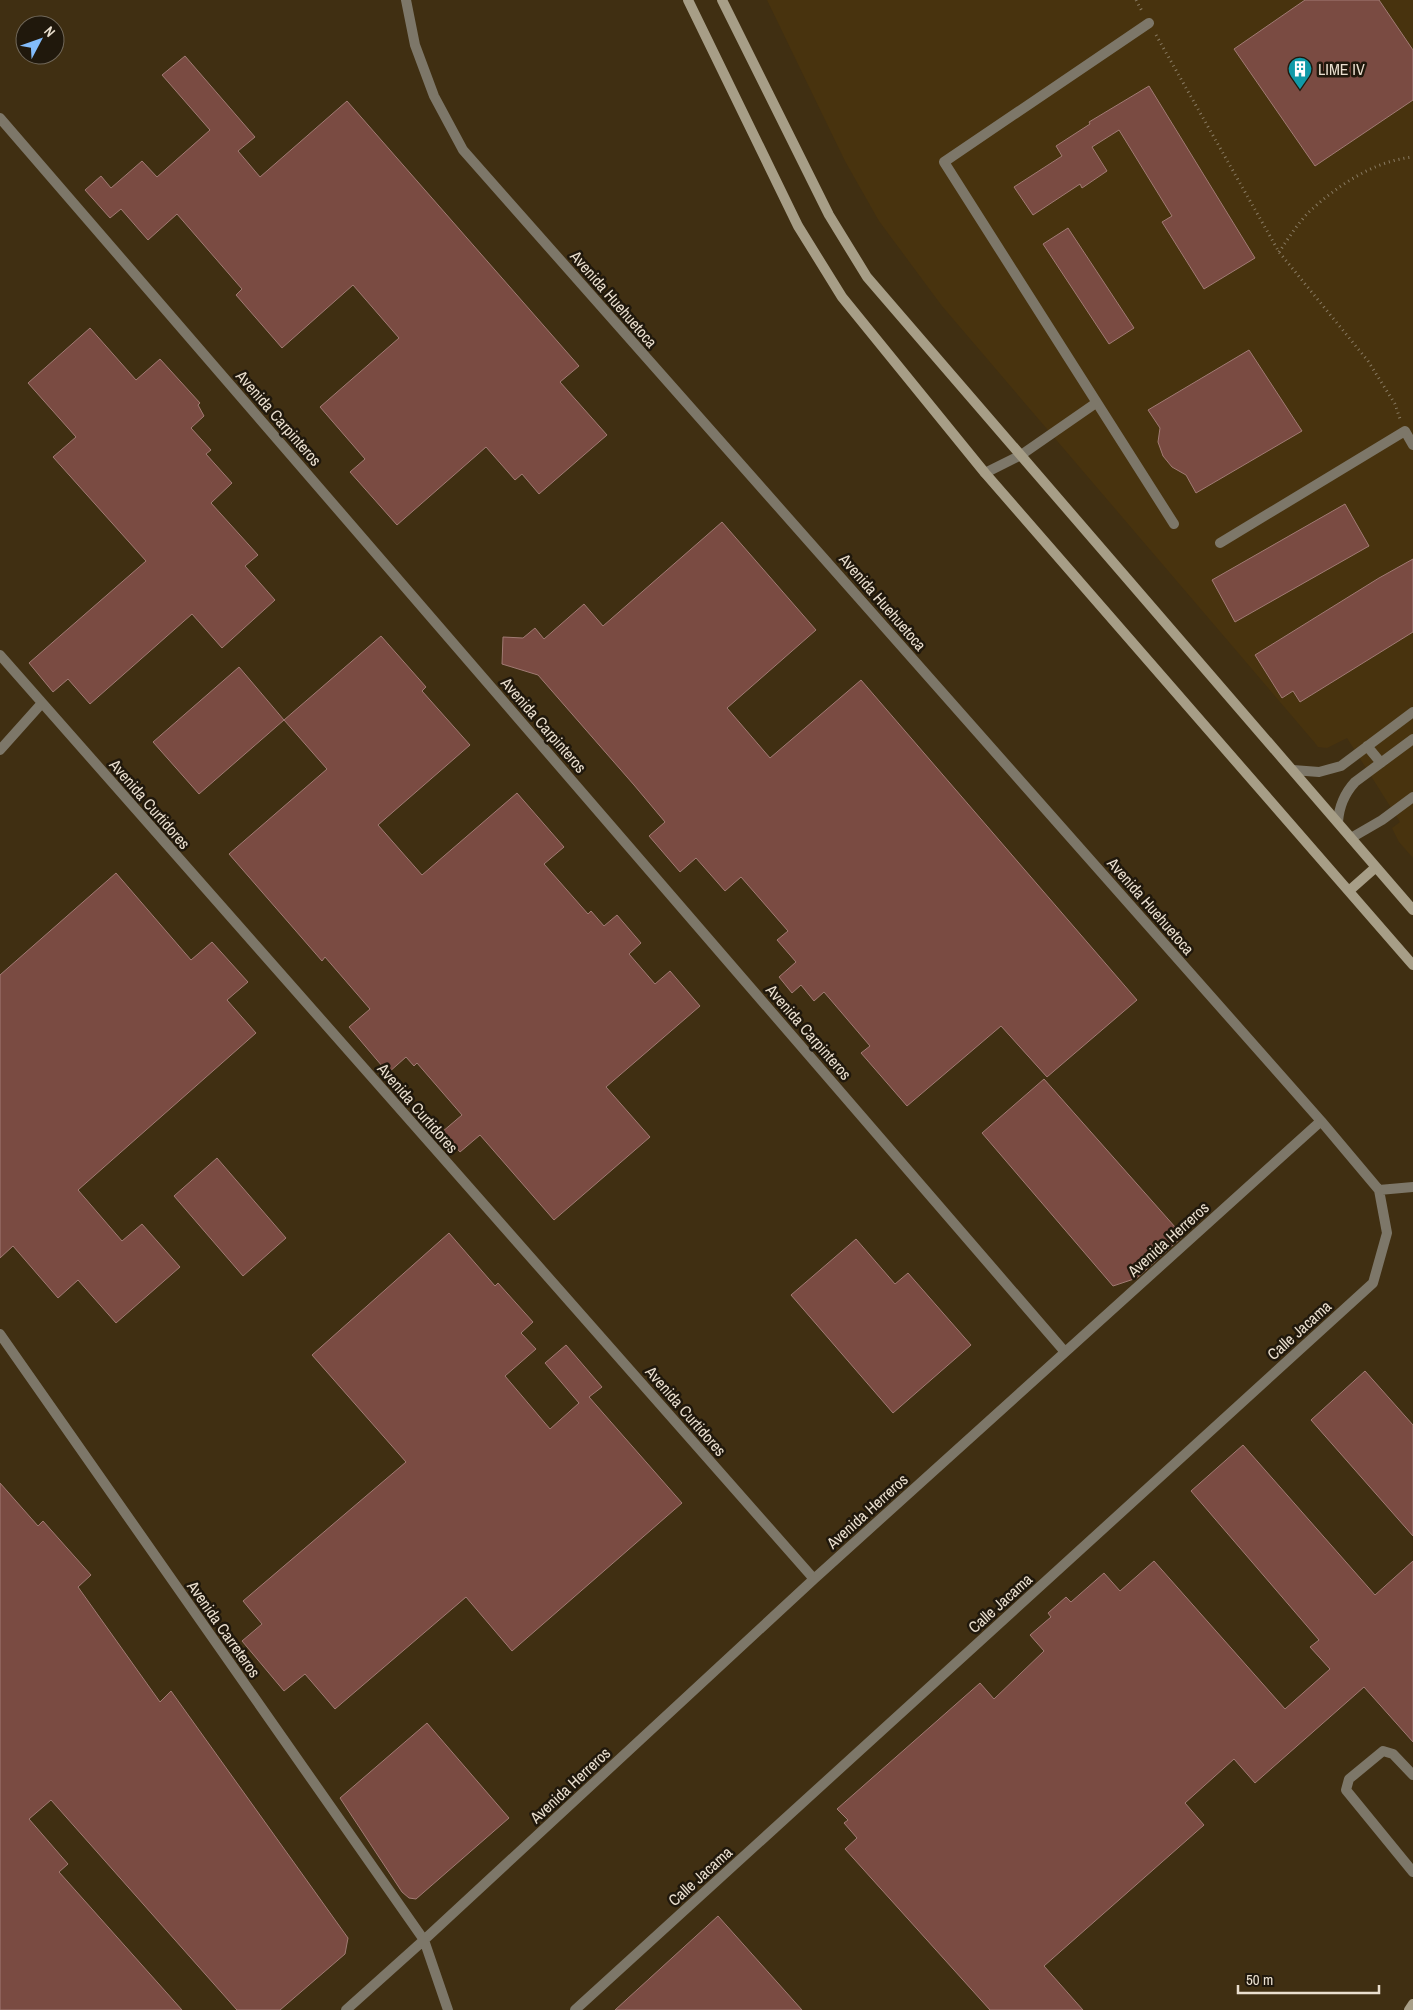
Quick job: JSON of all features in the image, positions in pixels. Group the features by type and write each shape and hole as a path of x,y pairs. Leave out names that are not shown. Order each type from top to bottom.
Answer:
{"main road":[{"path":"688,0 798,226 842,297 985,473 1350,890 1413,965"},
{"path":"722,0 829,215 867,277 1413,910"},
{"path":"1350,890 1376,867"},
{"path":"1409,2010 1413,2004"}],"lane":[{"name":"Avenida Huehuetoca","path":"406,0 415,44 434,96 462,150 1321,1121"},
{"path":"1149,23 944,162 1174,524"},
{"name":"Avenida Carpinteros","path":"0,118 1065,1352"},
{"path":"985,473 1021,455 1096,403"},
{"path":"1220,543 1405,431 1413,445"},
{"name":"Avenida Curtidores","path":"0,655 814,1579"},
{"path":"0,750 42,704"},
{"path":"1293,770 1319,772 1341,766 1413,712"},
{"path":"1338,822 1342,800 1347,790 1413,739"},
{"path":"1367,746 1382,763"},
{"path":"1351,838 1382,820 1413,797"},
{"path":"1321,1121 1379,1190 1413,1187"},
{"name":"Avenida Herreros","path":"346,2010 814,1579 1321,1121"},
{"name":"Calle Jacama","path":"575,2010 1373,1283 1387,1233 1379,1190"},
{"name":"Avenida Carreteros","path":"0,1334 424,1940"},
{"path":"1413,1776 1394,1754 1383,1751 1349,1779 1346,1790 1413,1872"},
{"path":"424,1940 448,2010"}],"path":[{"path":"1136,0 1278,252 1368,361 1395,404 1405,431"},
{"path":"1278,252 1308,213 1348,182 1392,159 1413,157"}],"shaded area":[{"path":"767,0 1413,0 1413,858 1399,842 1392,828 1400,822 1347,738 1327,748 1318,747 942,306 879,221 845,161"}],"building":[{"path":"1305,0 1379,0 1413,50 1413,100 1315,166 1234,49"},
{"path":"185,56 255,137 238,151 260,177 347,101 579,366 560,382 607,435 539,494 522,474 515,480 486,447 397,525 350,472 365,459 320,407 399,338 353,285 282,348 236,295 242,289 177,214 148,240 121,209 110,218 85,190 101,176 111,188 142,161 157,177 210,130 162,75"},
{"path":"1149,86 1255,258 1204,289 1162,222 1172,216 1119,130 1092,147 1107,171 1082,188 1080,184 1033,215 1014,187 1062,156 1056,146 1090,124 1089,122"},
{"path":"1068,228 1134,328 1109,344 1043,244"},
{"path":"90,328 136,380 160,359 200,403 198,405 204,416 191,428 211,450 206,454 232,483 211,503 258,555 245,566 275,600 222,648 192,614 90,704 68,679 53,692 29,663 146,561 53,457 76,437 28,383"},
{"path":"1249,350 1302,431 1196,493 1186,475 1172,467 1163,456 1158,442 1160,428 1148,410"},
{"path":"1345,504 1369,546 1235,622 1212,580"},
{"path":"722,522 816,630 727,708 770,758 861,680 1137,1000 1047,1077 1001,1026 907,1106 861,1053 870,1046 824,992 814,1001 801,985 792,993 779,977 796,962 777,940 788,931 741,877 725,891 696,858 680,872 649,836 665,822 634,785 538,675 502,664 503,637 523,638 535,628 544,639 584,604 603,626"},
{"path":"1413,559 1413,632 1300,702 1293,691 1282,698 1255,655"},
{"path":"381,636 426,687 422,691 470,745 378,825 422,875 517,793 564,847 544,864 588,914 591,911 604,926 617,915 641,943 629,954 655,984 670,971 700,1006 606,1087 650,1137 554,1220 480,1135 460,1152 442,1132 462,1115 417,1063 414,1066 406,1057 388,1073 349,1027 370,1009 325,957 322,961 229,854 327,769 284,720"},
{"path":"239,667 284,720 199,794 153,742"},
{"path":"116,873 191,960 212,942 248,982 227,1000 256,1033 78,1190 122,1241 142,1224 180,1267 116,1323 78,1280 58,1298 13,1246 0,1258 0,975"},
{"path":"1044,1079 1183,1236 1137,1278 1113,1286 982,1133"},
{"path":"217,1158 286,1238 243,1276 174,1196"},
{"path":"449,1233 495,1286 498,1283 533,1322 521,1333 536,1349 505,1376 550,1429 579,1403 545,1363 566,1345 602,1387 589,1397 682,1503 512,1651 466,1597 335,1709 305,1674 284,1691 242,1641 262,1624 243,1601 406,1462 312,1355"},
{"path":"856,1239 895,1284 908,1273 971,1345 893,1413 791,1295"},
{"path":"1365,1371 1413,1425 1413,1536 1311,1420"},
{"path":"1243,1445 1375,1595 1413,1561 1413,1742 1364,1687 1255,1783 1234,1759 1185,1803 1204,1825 1044,1966 1083,2010 990,2010 845,1849 857,1838 844,1823 848,1820 837,1809 980,1683 994,1699 1044,1651 1030,1635 1051,1617 1048,1613 1066,1597 1071,1602 1104,1573 1120,1591 1154,1561 1285,1709 1330,1669 1310,1647 1319,1640 1191,1491"},
{"path":"0,1483 38,1526 43,1521 91,1575 78,1587 160,1702 171,1691 348,1938 345,1954 280,2010 237,2010 51,1800 29,1819 68,1864 59,1872 182,2010 0,2010"},
{"path":"427,1723 509,1818 416,1899 409,1898 402,1892 340,1798"},
{"path":"718,1916 802,2010 615,2010"}],"place":[{"name":"LIME IV","path":"1300,90"}]}
